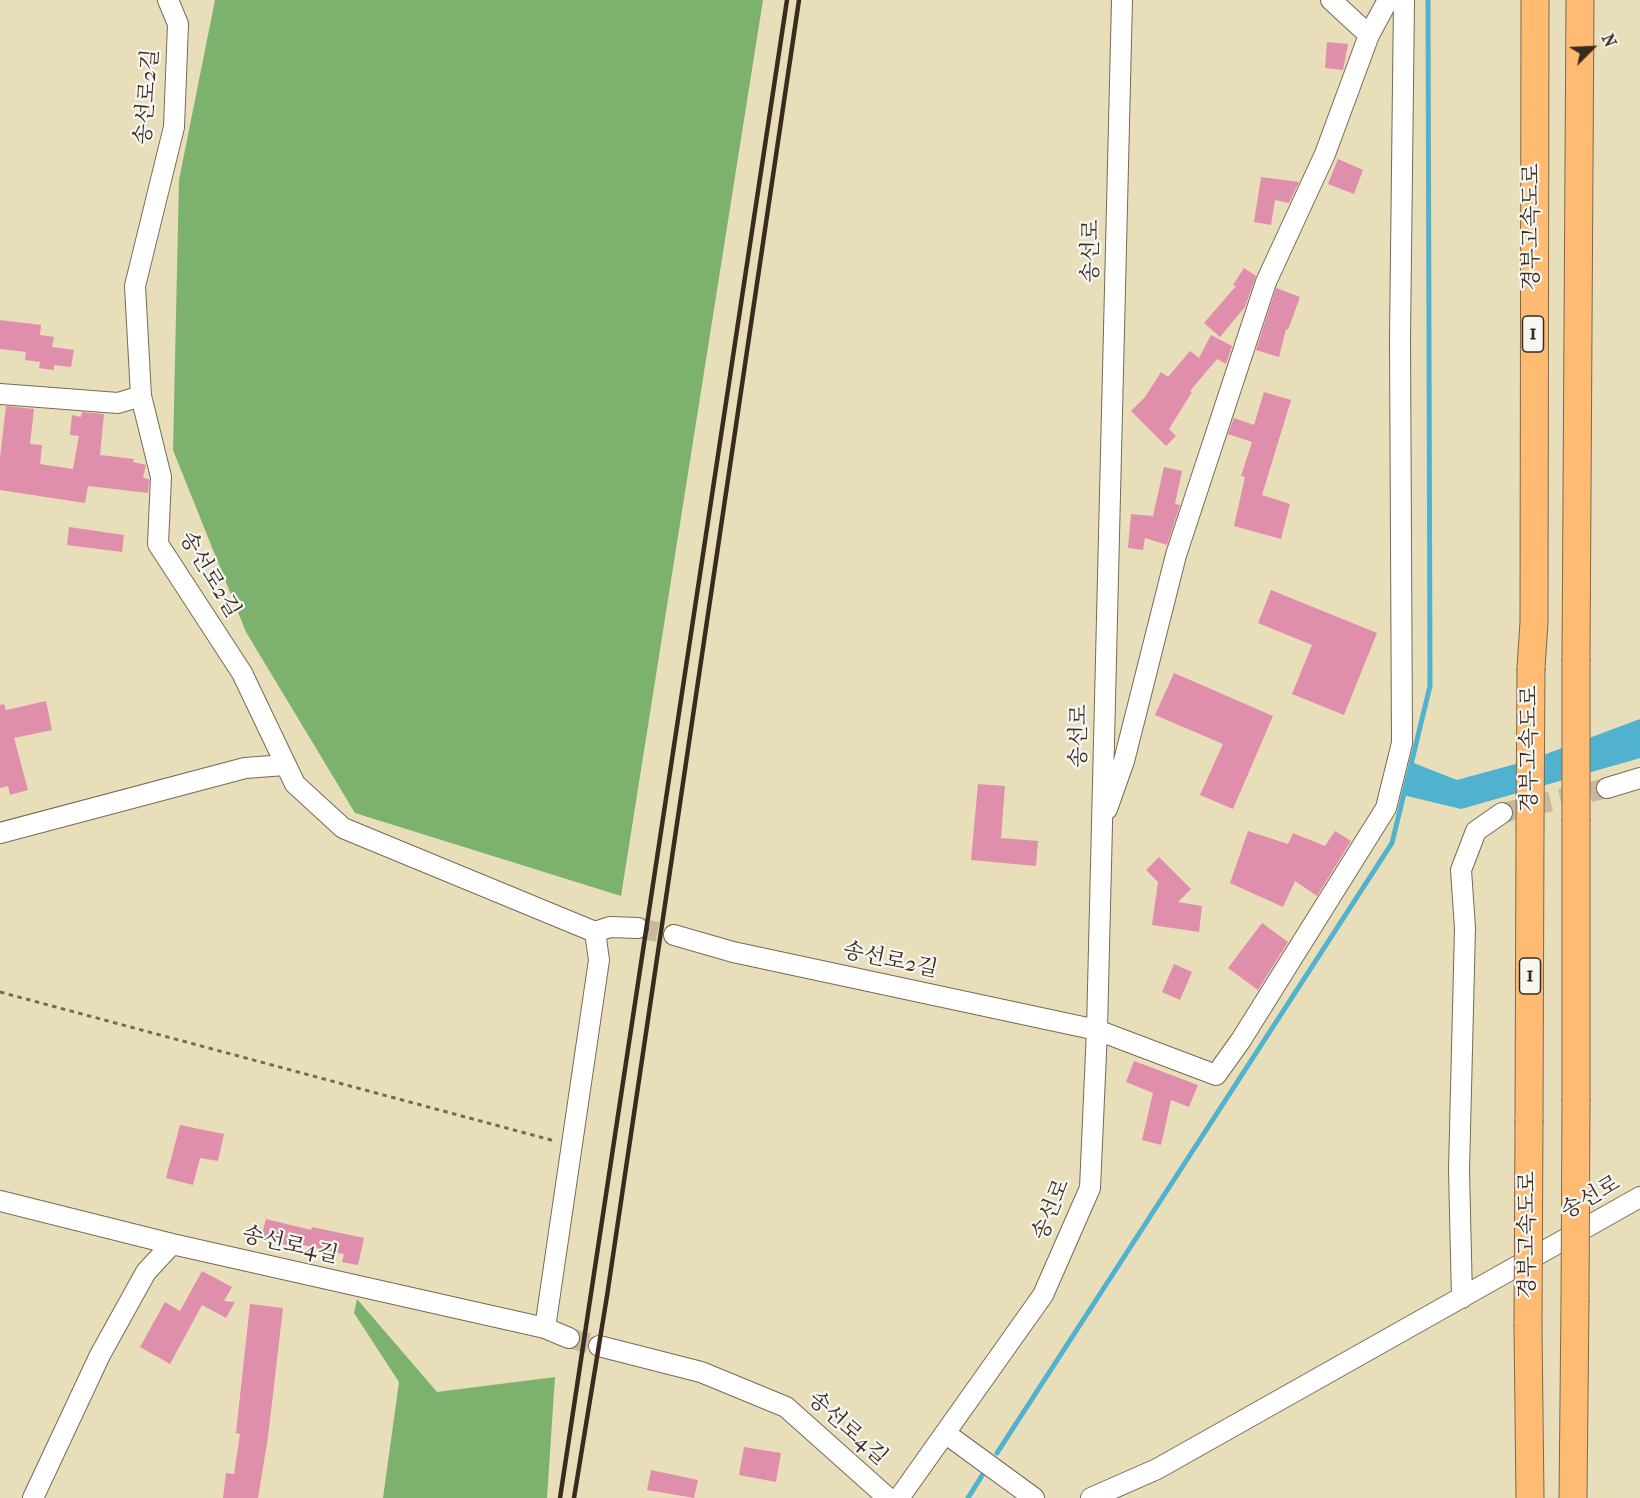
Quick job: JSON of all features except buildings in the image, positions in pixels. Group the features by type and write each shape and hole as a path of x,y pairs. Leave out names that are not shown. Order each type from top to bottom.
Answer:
{"highway":[{"name":"경부고속도로","path":"1530,1498 1528,1327 1531,668 1534,622 1535,0"},
{"name":"경부고속도로","path":"1573,1498 1580,0"}],"street":[{"name":"송선로2길","path":"168,0 178,24 174,127 135,286 141,396 161,477 158,544 242,673 295,784 343,828 595,932"},
{"name":"송선로","path":"899,1498 1043,1295 1090,1188 1097,1030 1122,0"},
{"path":"1331,0 1370,35"},
{"path":"1102,824 1125,761 1176,555 1239,370 1266,282 1325,154 1370,35 1388,0"},
{"name":"송선로2길","path":"674,935 733,952 1097,1030 1216,1076 1241,1040 1386,808 1402,743 1400,339 1404,0"},
{"path":"0,394 118,403 141,396"},
{"path":"0,832 245,768 285,765"},
{"path":"1607,788 1640,778"},
{"path":"1462,1298 1459,1170 1465,928 1461,870 1476,831 1502,813"},
{"path":"545,1328 574,1146 599,960 595,932 610,927 638,928"},
{"name":"송선로","path":"1091,1498 1156,1468 1640,1197"},
{"name":"송선로4길","path":"0,1201 172,1244 545,1328 569,1338"},
{"path":"33,1498 100,1356 146,1272 172,1244"},
{"name":"송선로4길","path":"599,1346 701,1372 786,1407 888,1498"},
{"path":"945,1433 1034,1498"}],"path":[{"path":"0,992 574,1146"}],"green space":[{"path":"215,0 763,0 621,896 355,813 246,632 173,450 179,180"},
{"path":"357,1299 437,1392 555,1377 547,1498 383,1498 399,1382 354,1313"}],"water":[{"path":"1640,719 1640,758 1637,759 1461,809 1403,795 1411,762 1457,780 1530,760"}],"waterway":[{"path":"997,1453 1392,843 1430,686 1428,0"},
{"path":"968,1498 986,1469"}],"tunnel":[{"path":"1502,813 1607,788"},
{"path":"638,928 674,935"},
{"path":"569,1338 599,1346"}],"railway":[{"path":"560,1498 787,0"},
{"path":"574,1498 607,1296 799,0"}]}
